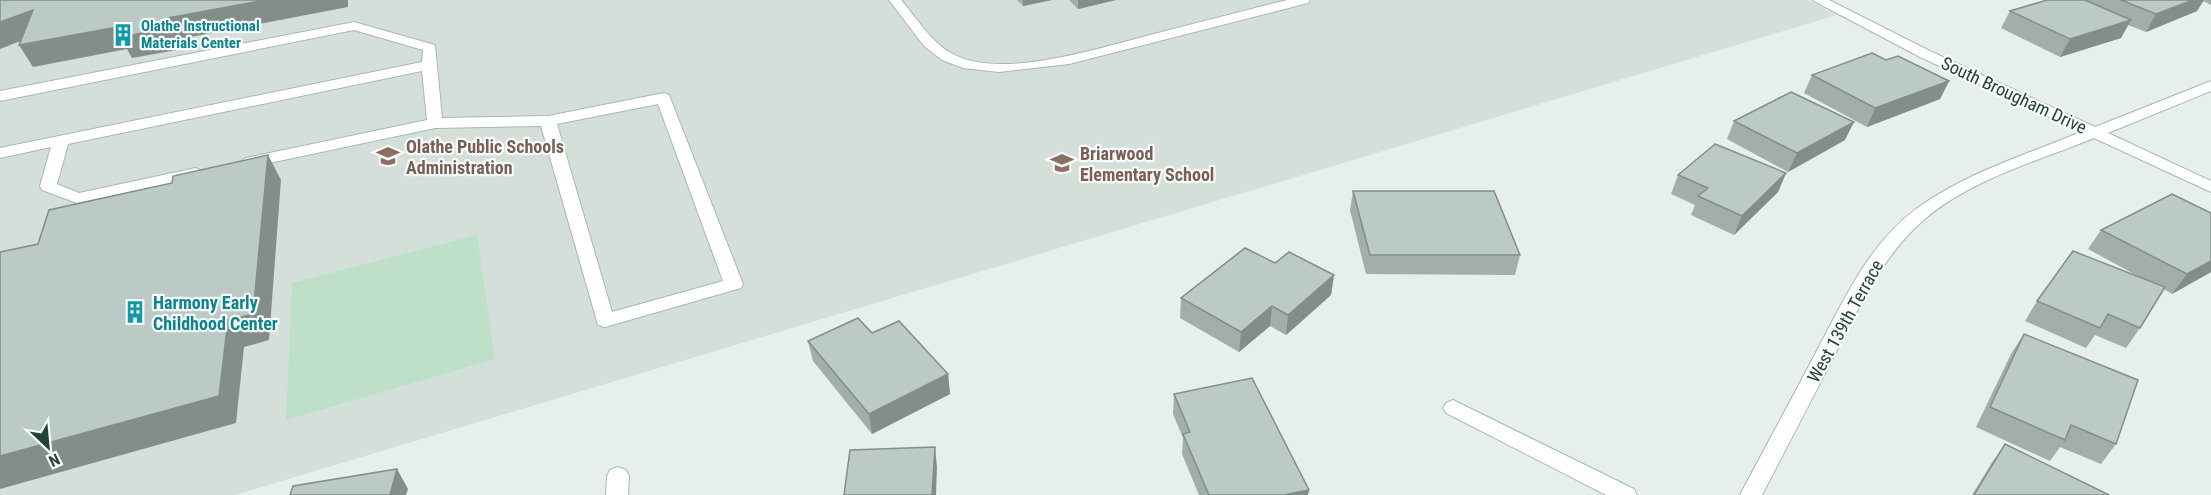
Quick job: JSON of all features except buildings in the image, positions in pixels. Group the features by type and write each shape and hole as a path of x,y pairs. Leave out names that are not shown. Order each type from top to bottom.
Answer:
{"street":[{"path":"895,1 936,49 964,63 1003,69 1032,67 1069,60 1303,0"},
{"name":"South Brougham Drive","path":"1819,0 1924,54 2211,187"},
{"path":"0,96 354,26 430,48 429,65 435,123"},
{"path":"0,153 429,65"},
{"name":"West 139th Terrace","path":"1751,495 1857,294 1884,250 1920,214 1950,194 1983,177 2211,86"},
{"path":"61,141 48,186 77,198 435,123 548,121 664,98 734,284 605,320 548,121"},
{"path":"1453,408 1626,495"}],"shaded area":[{"name":"Olathe Public Schools Administration","path":"0,0 1807,0 1837,15 235,495 0,495"}],"green space":[{"path":"477,235 495,359 286,420 292,283"}],"place":[{"name":"Olathe Instructional Materials Center","path":"123,35"},
{"name":"Olathe Public Schools Administration","path":"388,156"},
{"name":"Briarwood Elementary School","path":"1062,163"},
{"name":"Harmony Early Childhood Center","path":"135,312"}]}
